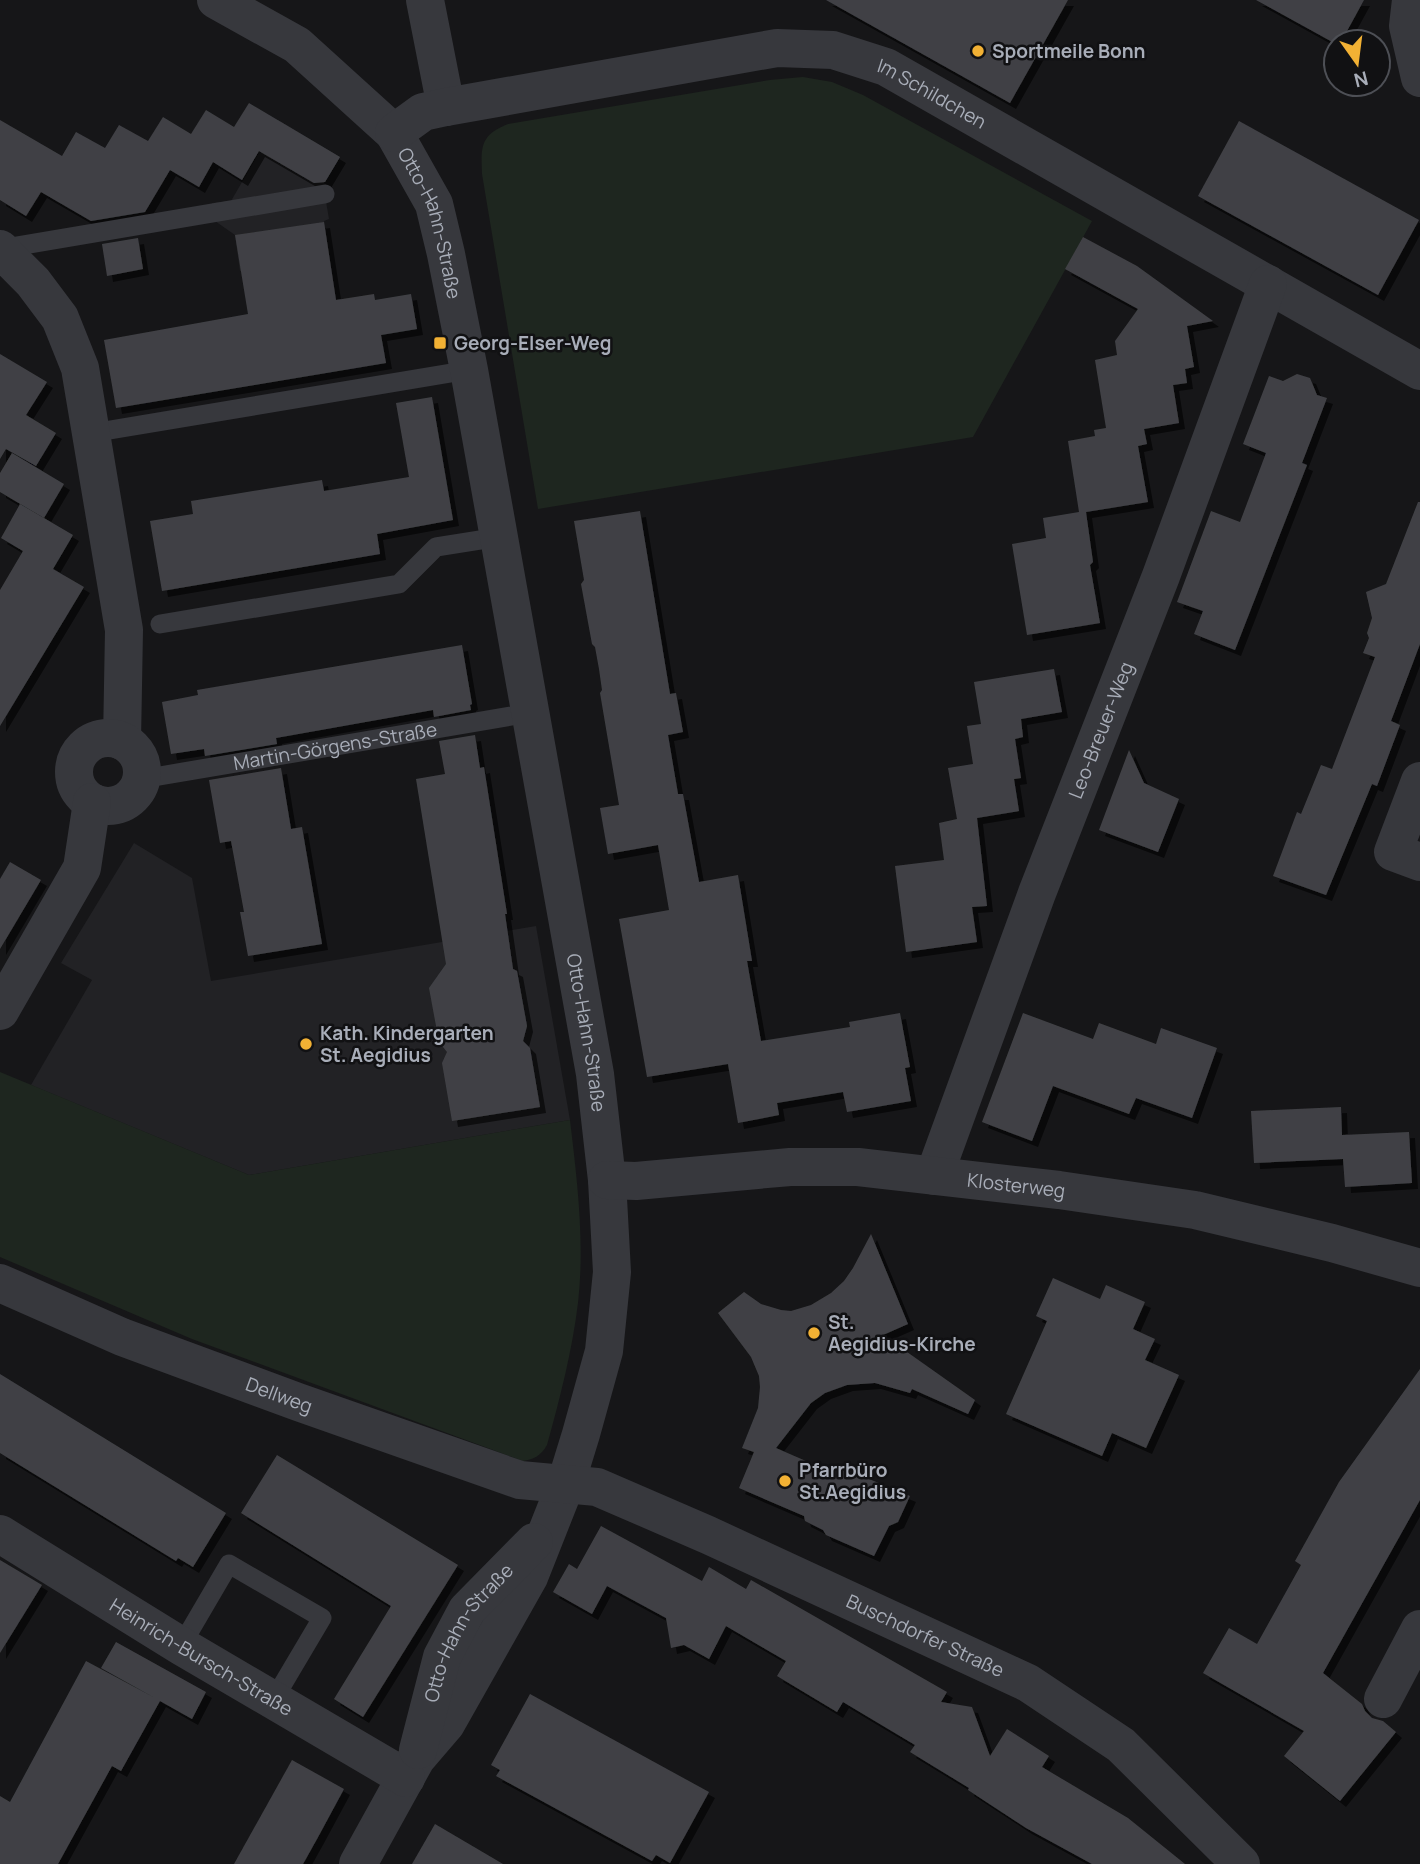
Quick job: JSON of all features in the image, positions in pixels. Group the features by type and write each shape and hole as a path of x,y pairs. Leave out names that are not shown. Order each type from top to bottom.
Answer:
{"street":[{"name":"Otto-Hahn-Straße","path":"216,0 296,45 394,133 434,204 469,370 595,1074 607,1180 612,1272 604,1351 565,1486 529,1577 499,1633 446,1724 411,1768 358,1864"},
{"path":"425,0 446,107"},
{"path":"1411,0 1408,26 1420,78"},
{"name":"Im Schildchen","path":"394,133 423,111 777,48 833,50 886,67 1420,371"},
{"path":"0,249 33,282 60,318 80,368 124,630 122,741"},
{"name":"Leo-Breuer-Weg","path":"934,1176 1037,893 1161,576 1268,284"},
{"path":"99,739 122,741 134,750 142,763 142,779 128,800 117,805 104,806 92,802 77,786 75,762 80,752 99,739"},
{"path":"1406,857 1420,781"},
{"path":"0,1011 82,868 92,802"},
{"name":"Klosterweg","path":"607,1180 636,1181 790,1167 858,1167 1059,1190 1195,1210 1332,1243 1420,1268"},
{"name":"Dellweg","path":"0,1283 122,1337 298,1402 520,1480 565,1486"},
{"name":"Buschdorfer Straße","path":"565,1486 597,1487 708,1535 1028,1683 1121,1745 1241,1864"},
{"name":"Heinrich-Bursch-Straße","path":"0,1534 181,1646 275,1699 411,1768"},
{"path":"1383,1699 1420,1629"}],"lane":[{"path":"0,249 325,194"},
{"path":"92,433 469,370"},
{"path":"160,624 399,584 436,547 499,537"},
{"name":"Martin-Görgens-Straße","path":"142,779 529,713"},
{"path":"181,1646 229,1564 322,1618 275,1699"}],"shaded area":[{"path":"803,77 832,82 863,95 1092,221 973,437 538,509 482,174 482,149 487,138 508,124 770,80"},
{"path":"278,120 340,157 322,188 329,219 324,221 329,255 240,271 235,235 215,221 212,203 231,201"},
{"name":"Kath. Kindergarten St. Aegidius","path":"134,843 192,878 211,981 536,926 570,1120 249,1175 31,1085 92,980 61,963"},
{"path":"0,1072 249,1175 570,1120 579,1211 580,1280 569,1357 545,1449 537,1456 523,1461 192,1339 0,1257"}],"building":[{"name":"Sportmeile Bonn","path":"826,0 1068,0 1010,103"},
{"path":"1256,0 1364,0 1349,28 1322,28 1322,36"},
{"path":"249,103 340,157 325,182 314,183 259,151 242,180 213,162 199,187 170,170 145,212 91,221 41,192 26,216 0,200 0,120 62,156 76,132 105,148 119,125 148,141 163,117 191,134 206,110 234,127"},
{"path":"1239,121 1419,220 1378,295 1198,196"},
{"path":"324,222 336,300 374,294 375,300 411,294 417,329 381,335 386,363 116,408 104,340 248,314 235,235"},
{"path":"1083,237 1137,266 1213,321 1187,326 1194,367 1185,369 1187,383 1173,385 1179,423 1144,429 1147,444 1138,446 1148,502 1086,512 1093,562 1090,565 1100,623 1027,635 1012,544 1046,538 1043,518 1079,512 1068,441 1095,436 1094,430 1106,428 1095,360 1117,355 1115,341 1138,309 1065,269"},
{"path":"138,238 143,269 107,276 102,244"},
{"path":"0,354 47,382 26,415 56,433 36,466 6,449 0,459"},
{"path":"1297,374 1310,378 1317,395 1327,398 1302,463 1307,465 1235,650 1194,634 1203,611 1177,602 1211,511 1240,522 1266,453 1243,444 1269,376 1283,381"},
{"path":"432,397 453,520 377,534 380,554 162,591 150,521 193,514 191,501 322,480 324,491 409,477 396,403"},
{"path":"12,453 64,484 44,518 0,492 0,473"},
{"path":"1418,502 1420,644 1391,721 1400,725 1377,786 1372,784 1326,895 1273,876 1297,812 1301,814 1321,765 1332,769 1375,657 1363,653 1372,618 1366,592 1386,584"},
{"path":"20,504 73,535 53,569 84,587 0,726 0,590 23,551 1,538"},
{"path":"640,511 670,694 676,693 683,732 668,735 678,794 683,794 699,882 738,875 752,961 747,961 761,1041 850,1027 849,1022 900,1013 910,1067 905,1068 911,1101 847,1112 843,1092 777,1103 779,1115 738,1123 728,1064 647,1077 619,919 669,910 658,845 608,854 600,808 619,805 600,693 602,690 599,669 581,584 584,580 574,521"},
{"path":"462,645 471,710 434,717 433,710 276,738 277,744 205,756 204,749 171,754 162,702 198,695 197,690"},
{"path":"1054,669 1062,712 1021,719 1023,737 1015,739 1021,778 1014,779 1019,811 977,818 987,906 972,907 977,942 906,952 895,866 944,860 939,823 957,819 948,768 973,764 967,726 981,724 974,682"},
{"path":"475,735 480,768 484,767 513,969 517,971 527,1026 523,1041 530,1048 540,1107 452,1121 442,1063 447,1052 439,1042 429,988 446,964 416,779 445,774 439,741"},
{"path":"1129,750 1144,783 1179,799 1158,852 1099,830"},
{"path":"281,768 291,829 302,827 322,944 248,956 240,912 244,912 231,841 220,843 209,780"},
{"path":"10,862 41,880 0,949 0,879"},
{"path":"1023,1013 1093,1039 1099,1023 1156,1044 1161,1028 1217,1048 1192,1118 1136,1098 1129,1114 1053,1086 1032,1141 982,1122"},
{"path":"1341,1107 1342,1135 1409,1132 1412,1183 1345,1187 1343,1159 1254,1163 1251,1111"},
{"name":"St. Aegidius-Kirche","path":"871,1234 908,1324 883,1335 975,1400 968,1414 912,1389 910,1393 875,1383 847,1385 825,1393 811,1403 776,1448 829,1471 845,1469 910,1496 898,1522 889,1526 874,1556 826,1535 823,1530 805,1521 804,1516 739,1488 754,1452 742,1448 758,1408 759,1376 751,1357 718,1313 744,1292 761,1304 781,1310 791,1311 811,1305 844,1281"},
{"path":"1053,1278 1100,1299 1106,1285 1145,1302 1133,1329 1155,1339 1145,1360 1179,1375 1146,1448 1112,1433 1102,1456 1006,1414 1047,1321 1036,1316"},
{"path":"1420,1369 1420,1500 1323,1673 1362,1704 1372,1718 1383,1721 1396,1732 1340,1801 1284,1756 1304,1731 1203,1673 1229,1628 1257,1644 1301,1565 1295,1561 1339,1482"},
{"path":"0,1374 226,1513 193,1567 178,1558 176,1561 0,1453"},
{"path":"277,1455 458,1565 363,1717 334,1699 391,1606 241,1513"},
{"path":"601,1526 702,1581 709,1567 746,1589 751,1580 947,1692 941,1702 972,1707 990,1756 1007,1729 1049,1756 1042,1767 1128,1818 1185,1864 1092,1864 1026,1828 968,1790 969,1788 910,1752 915,1745 843,1702 837,1712 777,1676 786,1661 726,1626 709,1659 684,1645 671,1648 666,1618 607,1586 592,1614 553,1592 569,1564 577,1569"},
{"path":"0,1560 42,1585 0,1653"},
{"path":"116,1642 206,1692 192,1719 160,1701 121,1771 112,1766 58,1864 0,1864 0,1796 10,1802 86,1661 155,1698 101,1668"},
{"path":"530,1694 709,1792 670,1863 656,1855 652,1861 496,1776 500,1770 491,1765"},
{"path":"292,1760 344,1789 317,1839 303,1864 234,1864"},
{"path":"435,1824 503,1864 412,1864"}],"place":[{"name":"Sportmeile Bonn","path":"978,51"},
{"name":"Georg-Elser-Weg","path":"440,343"},
{"name":"Kath. Kindergarten St. Aegidius","path":"306,1044"},
{"name":"St. Aegidius-Kirche","path":"814,1333"},
{"name":"Pfarrbüro St.Aegidius","path":"785,1481"}]}
